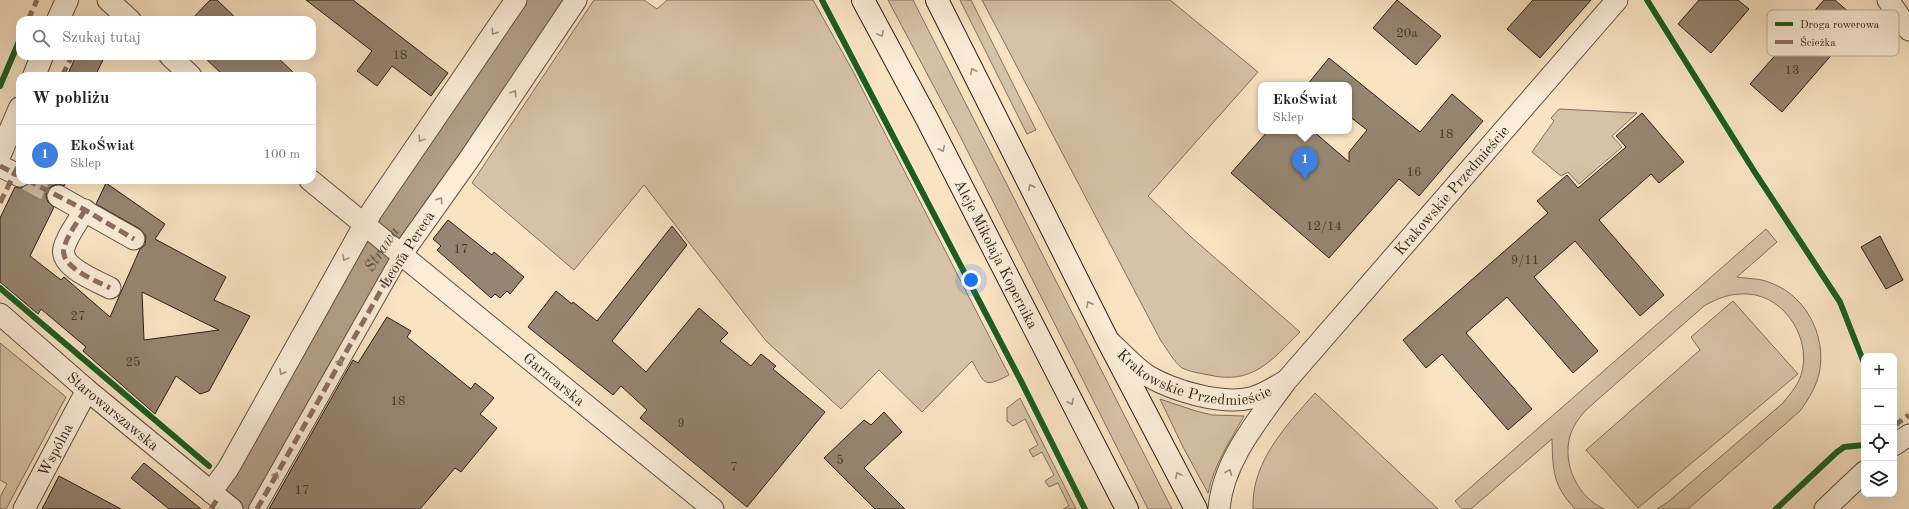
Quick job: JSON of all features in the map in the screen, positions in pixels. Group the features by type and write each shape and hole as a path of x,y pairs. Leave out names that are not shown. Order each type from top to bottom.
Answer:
{"main road":[{"path":"60,16 67,0"},
{"name":"Aleje Mikołaja Kopernika","path":"863,0 927,119 1127,509"},
{"path":"936,0 1107,338 1196,509"},
{"path":"36,72 40,60"},
{"path":"0,154 16,117"}],"street":[{"path":"108,0 126,16"},
{"path":"220,503 228,469 370,229 424,134 516,0"},
{"name":"Leona Pereca","path":"257,509 390,272 398,252 470,158 576,0"},
{"name":"Krakowskie Przedmieście","path":"1219,509 1220,498 1228,473 1243,441 1286,381 1617,0"},
{"path":"1888,0 1895,10"},
{"path":"1899,16 1909,30"},
{"path":"174,60 187,72"},
{"path":"0,166 16,174"},
{"path":"315,184 370,229"},
{"path":"58,196 134,239"},
{"path":"85,210 65,244 63,250 64,258 74,268 110,288"},
{"name":"Garncarska","path":"370,229 713,509"},
{"name":"Starowarszawska","path":"0,314 220,503"},
{"name":"Krakowskie Przedmieście","path":"1107,338 1134,365 1148,376 1177,389 1208,397 1239,400 1252,398 1286,381"},
{"name":"Wspólna","path":"24,509 88,390"},
{"path":"1897,443 1909,435"},
{"path":"1825,509 1861,475"}],"shaded area":[{"path":"526,0 537,0 425,166 387,215 382,211"},
{"path":"557,0 567,0 409,231 402,226 435,184"},
{"path":"594,0 644,0 657,9 667,0 813,0 854,73 1009,375 994,382 985,382 972,361 922,412 879,370 841,409 766,341 644,185 574,270 472,183"},
{"path":"888,0 913,0 1172,509 1148,509 958,132"},
{"path":"960,0 971,0 1036,130 1027,134"},
{"path":"982,0 1170,0 1258,72 1148,196 1191,237 1300,332 1270,361 1260,368 1238,377 1224,377 1199,373 1182,368 1173,359 1161,341"},
{"path":"1559,109 1637,113 1612,136 1622,147 1579,184 1568,172 1561,176 1532,152 1554,121 1551,118"},
{"path":"1766,229 1777,242 1737,277 1763,280 1784,290 1796,299 1806,310 1813,323 1821,352 1820,366 1814,389 1800,411 1688,509 1657,509 1668,502 1783,403 1800,378 1803,364 1803,350 1800,336 1794,323 1785,312 1774,303 1762,297 1748,294 1736,294 1725,297 1704,306 1586,410 1575,425 1570,436 1568,447 1570,469 1574,479 1587,497 1604,509 1575,509 1567,500 1555,476 1552,439 1471,509 1462,509 1455,501"},
{"path":"357,255 363,259 238,481 232,476"},
{"path":"1733,301 1798,374 1638,508 1586,450 1700,350 1691,337"},
{"path":"0,343 66,397 6,509 0,509 0,497 7,484 0,480"},
{"path":"1315,393 1438,509 1253,509 1254,492 1264,460 1282,432"},
{"path":"1020,398 1076,509 1063,509 1069,506 1058,483 1049,487 1045,481 1054,475 1042,452 1033,457 1029,450 1038,445 1025,419 1013,426 1007,421 1007,408"},
{"path":"1160,399 1212,415 1244,416 1218,463 1208,493 1183,447"}],"building":[{"path":"210,0 217,0 234,16 195,16"},
{"path":"306,0 353,0 448,73 431,96 392,66 377,86 357,71 372,51"},
{"path":"1397,0 1441,36 1416,65 1373,28"},
{"path":"1533,0 1591,0 1540,58 1507,29"},
{"path":"1699,0 1738,0 1749,9 1711,53 1678,24"},
{"path":"1824,0 1835,0 1846,10 1815,10"},
{"path":"1775,56 1831,56 1782,112 1750,84"},
{"path":"1329,58 1420,132 1452,94 1483,121 1419,196 1399,179 1329,258 1231,173 1265,134 1316,134 1349,162 1349,152 1367,130 1352,118 1352,82 1309,82"},
{"path":"74,60 103,60 97,72 69,72"},
{"path":"207,60 280,60 293,72 220,72"},
{"path":"1642,113 1684,162 1659,183 1651,174 1599,220 1664,295 1640,316 1575,241 1534,277 1598,351 1573,373 1507,297 1466,333 1532,409 1508,430 1442,354 1426,368 1403,340 1548,213 1537,201 1567,175 1578,188 1626,147 1616,136"},
{"path":"28,184 58,184 47,190 46,196 48,202 54,207 30,256 61,280 64,277 110,317 140,249 145,245 146,236 140,229 96,204 106,184 165,224 155,239 226,277 214,300 250,316 209,391 200,394 176,376 155,414 83,351 86,347 41,309 38,314 0,282 0,218 15,187 20,188","holes":["142,292 219,330 144,340"]},
{"path":"448,220 492,255 494,252 524,277 510,294 507,291 500,298 495,294 491,298 437,250 441,246 433,239"},
{"path":"672,226 687,245 612,341 646,372 699,308 728,333 720,341 751,366 761,354 776,366 773,369 825,412 747,507 640,418 647,410 621,386 613,395 528,327 556,291 597,321"},
{"path":"1880,236 1903,280 1886,289 1861,247"},
{"path":"387,317 411,331 407,337 471,389 475,383 494,398 480,414 497,428 461,472 455,468 420,509 269,509 353,360 358,363"},
{"path":"884,412 902,432 864,468 905,509 875,509 824,458 864,420 871,425"},
{"path":"144,463 201,509 169,509 131,478"},
{"path":"59,476 121,509 42,509"}],"waterway":[{"name":"Strawa","path":"237,509 254,468 370,265 546,0"}],"tunnel":[{"path":"35,184 58,196"}],"marked path":[{"path":"30,16 37,0"},
{"path":"64,72 70,60"},
{"path":"0,166 16,174"},
{"path":"0,203 16,170"},
{"path":"35,184 85,210 134,239"},
{"path":"85,210 68,238 64,248 64,255 73,267 88,277 110,288"},
{"path":"257,509 401,255"},
{"path":"1895,425 1909,415"},
{"path":"211,509 218,498"}],"cycle path":[{"path":"822,0 1022,383 1085,509"},
{"path":"1647,0 1754,171 1840,302 1861,355"},
{"path":"0,86 16,48"},
{"path":"0,288 209,466"},
{"path":"1776,509 1837,452 1844,447 1861,445"}],"place":[{"name":"EkoŚwiat","path":"1305,180"}]}
